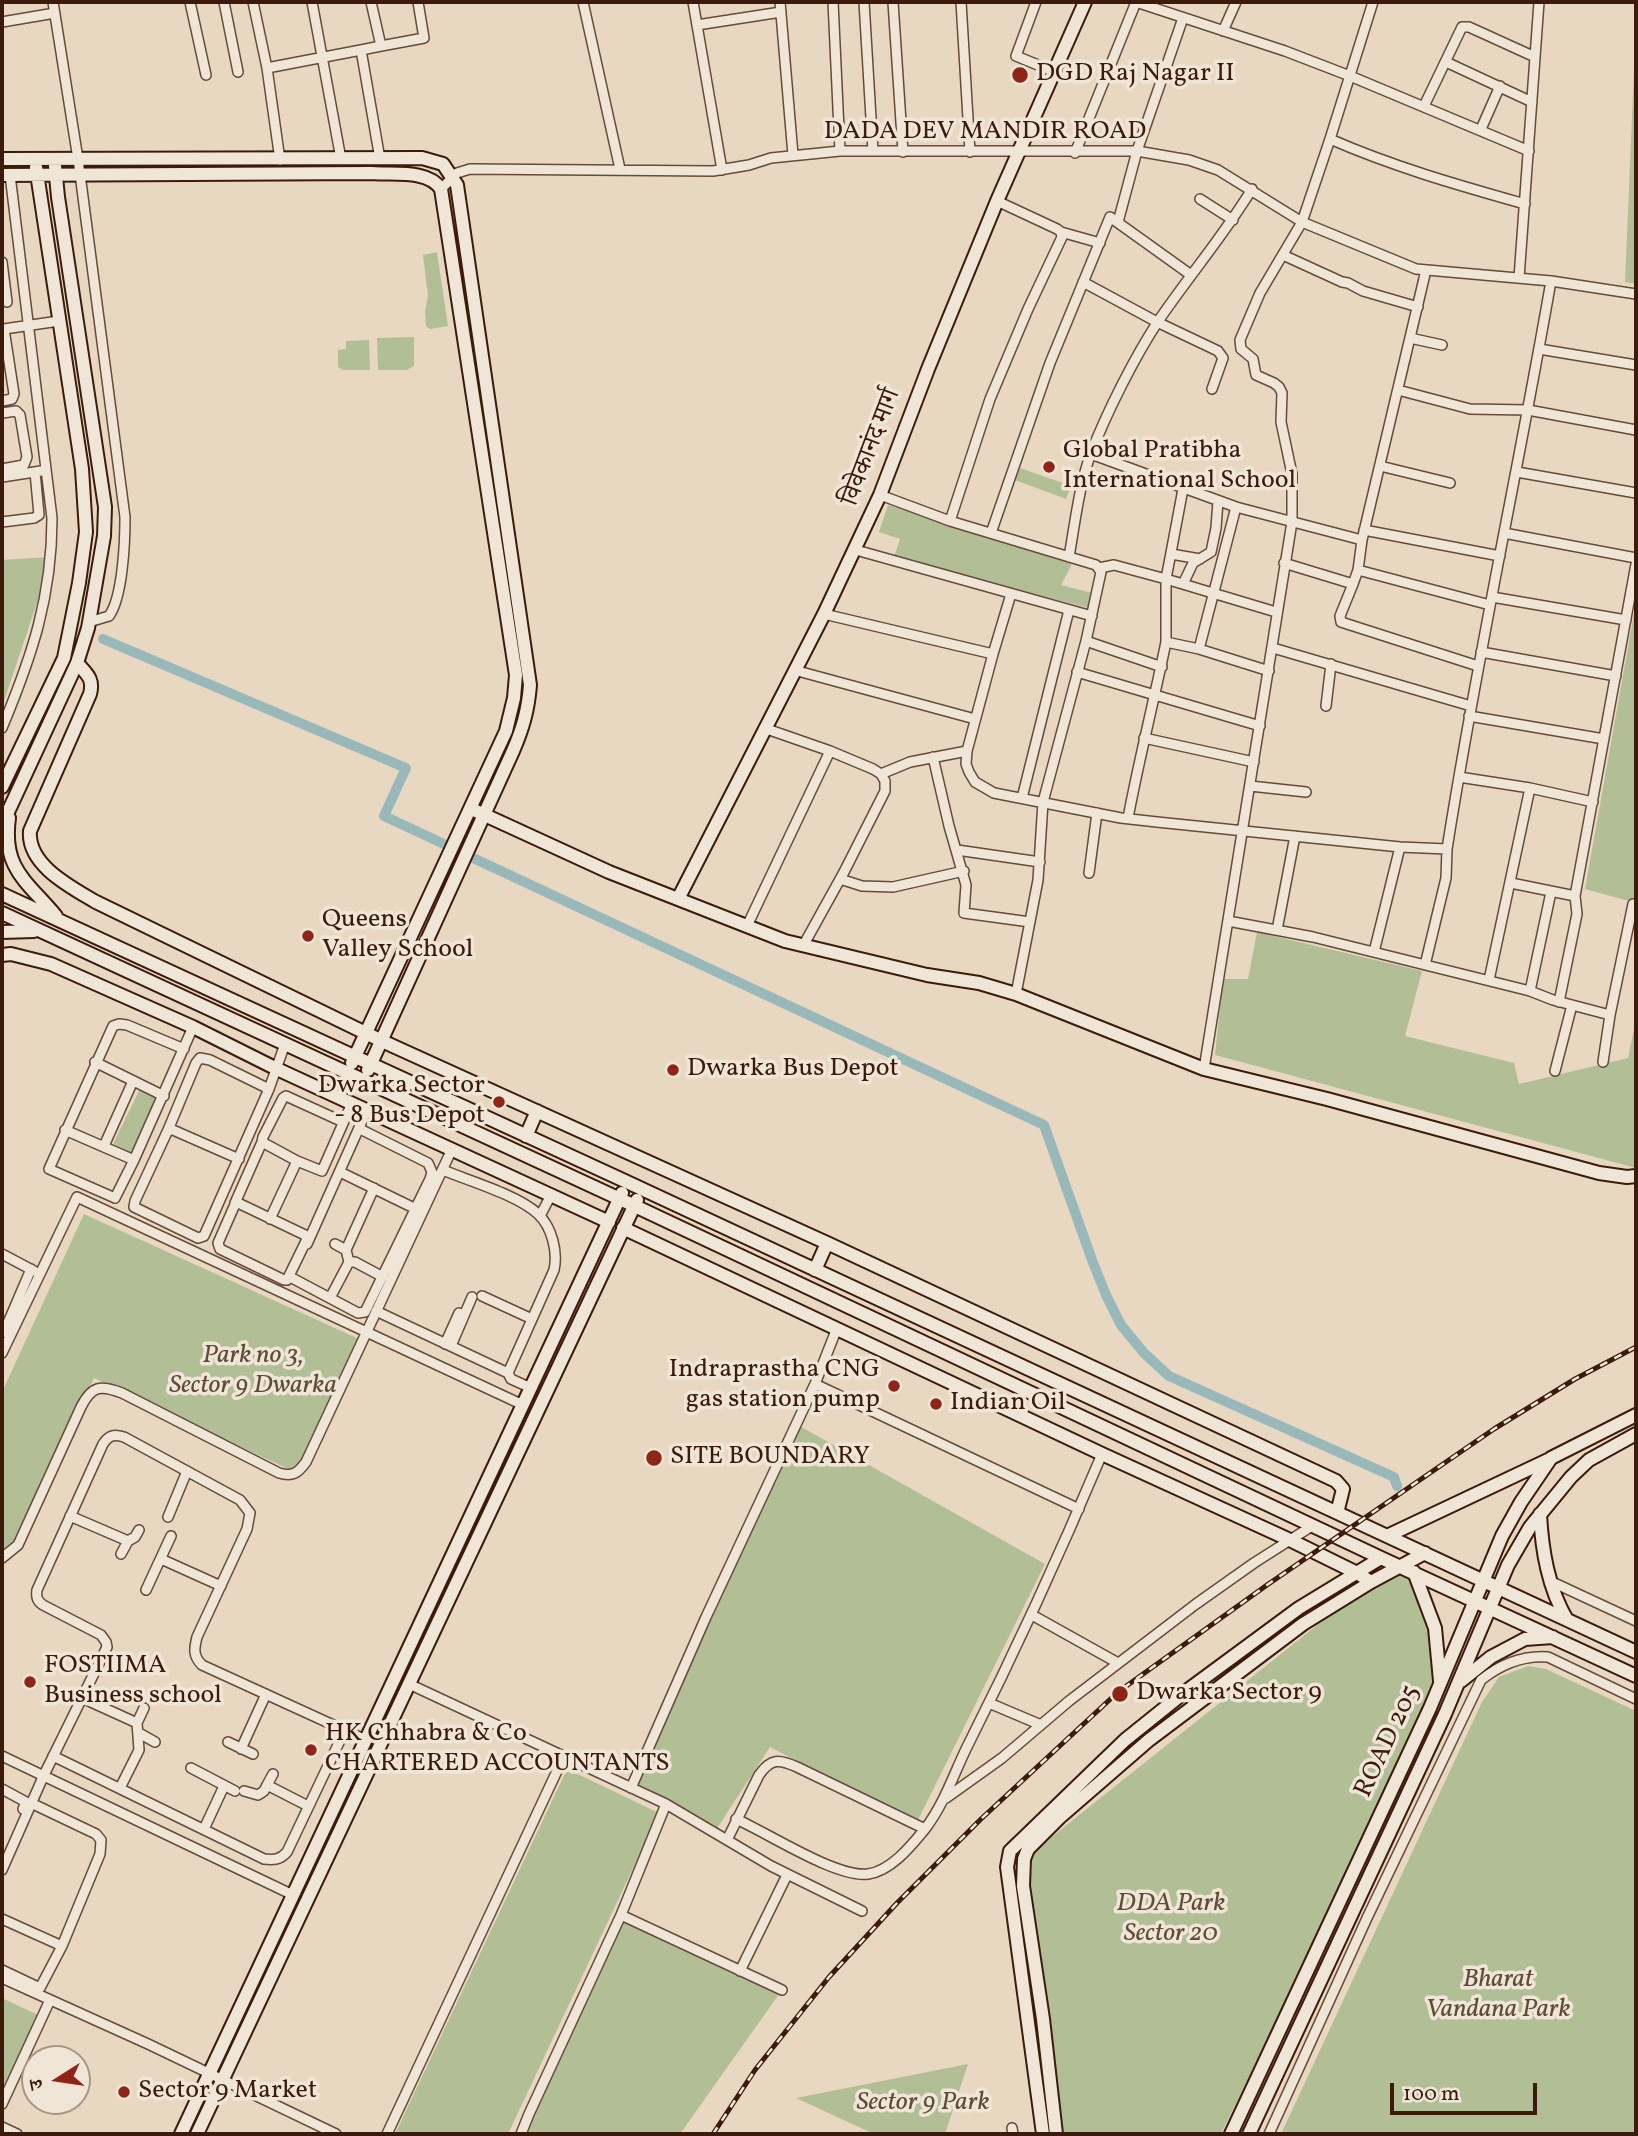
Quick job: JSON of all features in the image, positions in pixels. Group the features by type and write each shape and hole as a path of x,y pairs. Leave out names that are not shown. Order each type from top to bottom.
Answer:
{"main road":[{"name":"विवेकानंद मार्ग","path":"678,899 856,550 997,201 1085,2"},
{"path":"2,159 432,160 443,164 459,190 530,685 525,724 364,1080"},
{"path":"2,787 64,658 86,532 82,469 35,159"},
{"path":"2,825 76,663 89,622 104,536 105,507 54,159"},
{"path":"6,175 372,173 422,176 435,181 441,189 516,675 506,730 348,1073"},
{"path":"76,663 89,675 92,685 90,694 30,831 29,839 35,854 56,877 96,902 382,1041 827,1243 1336,1482 1343,1489 1337,1513"},
{"path":"10,808 6,836 10,859 20,877 60,920"},
{"path":"470,808 609,872 785,941 927,975 979,983 1016,994 1205,1069 1327,1099 1599,1173 1636,1176"},
{"path":"2,894 1636,1652"},
{"path":"2,913 634,1205 1636,1676"},
{"path":"2,932 42,931"},
{"path":"2,955 11,954 51,964 193,1027 277,1069 609,1222"},
{"path":"526,1136 537,1111"},
{"path":"181,2134 627,1182"},
{"path":"197,2134 641,1190"},
{"path":"623,1227 1290,1540 1357,1573 1371,1583"},
{"path":"814,1270 827,1243"},
{"path":"965,1389 973,1365"},
{"name":"ROAD 205","path":"1231,2134 1440,1685 1502,1536 1521,1502 1551,1458 1636,1415"},
{"name":"ROAD 205","path":"1249,2134 1458,1683 1508,1565 1530,1527 1571,1477 1589,1460 1636,1434"},
{"path":"1387,1536 1551,1458"},
{"path":"1540,1514 1550,1581 1556,1601 1567,1619"},
{"path":"1056,2134 1043,2019 1023,1886 1024,1859 1028,1849 1059,1818 1149,1740 1303,1624 1371,1583 1408,1569 1425,1553"},
{"path":"1043,2134 1007,1867 1010,1851 1125,1740 1181,1695 1299,1608 1381,1558"},
{"path":"1408,1569 1436,1629 1440,1685"},
{"path":"1458,1683 1491,1657 1525,1639 1553,1637"}],"street":[{"path":"53,2 78,159 125,517 123,562 115,604 109,616 89,622"},
{"path":"190,2 206,75"},
{"path":"224,2 237,72"},
{"path":"253,2 267,68 280,160"},
{"path":"312,2 341,159"},
{"path":"371,2 381,46"},
{"path":"267,68 424,38 418,2"},
{"path":"583,2 620,169"},
{"path":"693,2 722,170"},
{"path":"780,2 793,155"},
{"path":"833,2 840,151"},
{"path":"864,2 873,151"},
{"path":"893,2 903,152"},
{"path":"961,2 970,152"},
{"path":"1036,2 1016,56 1055,72"},
{"path":"1075,153 1136,2 1285,51 1529,150"},
{"path":"1223,31 1236,2"},
{"path":"1205,1069 1292,522 1292,474 1281,422 1282,393 1274,383 1256,375 1253,359 1243,352 1240,345 1260,293 1301,222 1373,2"},
{"path":"1520,278 1539,2"},
{"path":"697,24 781,12"},
{"path":"2,22 55,13"},
{"path":"1118,222 1138,151 1183,18"},
{"path":"1424,106 1460,30 1465,26 1535,57"},
{"path":"361,50 380,159"},
{"path":"1446,62 1532,102"},
{"path":"1480,129 1500,86"},
{"path":"1330,139 1427,177 1525,204"},
{"name":"DADA DEV MANDIR ROAD","path":"452,176 471,169 722,170 771,158 840,151 1138,151 1189,160 1218,170 1301,222 1416,269 1551,281 1636,294"},
{"path":"2,728 32,653 47,594 52,553 52,518 26,300 6,175"},
{"path":"441,189 452,176"},
{"path":"1069,557 1083,479 1091,454 1123,385 1157,323 1252,190"},
{"path":"1199,199 1233,220"},
{"path":"997,201 1061,232 1100,243"},
{"path":"990,533 1050,363 1110,216 1191,275"},
{"path":"950,521 990,399 1062,237 1061,232"},
{"path":"1283,254 1342,282 1418,307"},
{"path":"2,262 4,303 26,300"},
{"path":"1426,270 1364,530 1358,570 1340,616 1341,622 1478,666"},
{"path":"1425,965 1446,878 1447,849 1470,711 1551,281"},
{"path":"1083,282 1157,323 1221,354 1222,362 1212,389"},
{"path":"2,401 14,396 5,360 4,329 59,321"},
{"path":"1410,338 1442,345"},
{"path":"1539,349 1636,365"},
{"path":"1398,390 1470,409 1528,410 1636,430"},
{"path":"2,413 17,411 20,415 27,460 24,465 2,470"},
{"path":"1091,454 1236,507 1362,540"},
{"path":"27,460 45,458"},
{"path":"1380,467 1450,483"},
{"path":"2,477 46,471"},
{"path":"2,522 39,515 35,472"},
{"path":"1517,472 1636,493"},
{"path":"1128,818 1162,667 1166,642 1166,579 1183,489"},
{"path":"880,495 950,521 1100,568 1114,565 1276,612"},
{"path":"1182,584 1193,563 1211,552 1218,501"},
{"path":"1199,649 1236,507"},
{"path":"1364,530 1500,556"},
{"path":"1504,533 1636,558"},
{"path":"856,550 1092,616"},
{"path":"1171,554 1200,559"},
{"path":"1284,563 1353,583"},
{"path":"1559,1002 1577,914 1575,896 1636,564"},
{"path":"1016,994 1040,862 1043,802 1086,641 1101,579 1100,568"},
{"path":"1358,570 1491,601 1626,620"},
{"path":"1011,594 967,751 968,772 975,782 994,793 1128,818 1400,847 1447,849"},
{"path":"1022,798 1069,610"},
{"path":"824,614 993,653"},
{"path":"1086,641 1162,667"},
{"path":"1166,642 1199,649 1269,671"},
{"path":"1273,648 1331,664 1470,711 1604,739"},
{"path":"1481,652 1616,676"},
{"path":"1326,706 1331,664"},
{"path":"794,670 975,719"},
{"path":"1077,672 1260,726"},
{"path":"764,728 830,751 881,774 885,781 885,791 803,946"},
{"path":"1144,738 1254,762"},
{"path":"747,926 830,751"},
{"path":"881,774 910,762 967,751"},
{"path":"933,757 949,826 964,871 964,913 1030,922"},
{"path":"1459,777 1530,788 1593,802"},
{"path":"1250,786 1306,792"},
{"path":"1489,980 1530,788"},
{"path":"1089,873 1097,813"},
{"path":"1277,930 1295,836"},
{"path":"1374,952 1400,847"},
{"path":"957,850 1040,862"},
{"path":"840,879 862,886 886,887 964,871"},
{"path":"1511,884 1575,896"},
{"path":"1530,991 1551,892"},
{"path":"1603,1062 1633,904"},
{"path":"1228,921 1489,980 1610,1015"},
{"path":"1555,1071 1572,1005"},
{"path":"184,1049 128,1025 119,1024 111,1029 49,1169 115,1198 164,1096 184,1049 193,1027"},
{"path":"192,1250 198,1238 205,1234 270,1089 285,1044"},
{"path":"198,1238 134,1205 196,1063 200,1058 210,1060 270,1089"},
{"path":"95,1062 164,1096"},
{"path":"104,1146 133,1081"},
{"path":"234,1203 237,1202 307,1237 287,1280 220,1249 218,1242 234,1203 262,1142 263,1137 283,1098 286,1096 343,1122"},
{"path":"262,1142 319,1170 324,1169 352,1103"},
{"path":"285,1294 367,1110"},
{"path":"292,1278 358,1313 363,1313 368,1308 430,1179 432,1172 428,1163 360,1129"},
{"path":"65,1130 134,1160"},
{"path":"168,1130 239,1158"},
{"path":"2,1558 18,1545 80,1407 87,1395 96,1388 109,1388 122,1393 289,1476 299,1472 452,1149"},
{"path":"270,1219 297,1160"},
{"path":"443,1170 528,1207 540,1216 554,1245 556,1260 508,1373"},
{"path":"341,1172 416,1209"},
{"path":"330,1298 349,1262 346,1250 374,1188"},
{"path":"540,1216 551,1195"},
{"path":"2,1333 78,1197 523,1405"},
{"path":"335,1244 346,1250"},
{"path":"2,1254 35,1271"},
{"path":"349,1262 355,1262 383,1277"},
{"path":"2,1353 35,1271"},
{"path":"448,1345 474,1296 532,1319"},
{"path":"376,1311 508,1373 511,1379 531,1388"},
{"path":"631,1787 706,1617 815,1384 837,1328"},
{"path":"815,1384 1079,1509"},
{"path":"2,1870 43,1777 104,1654 106,1642 101,1635 43,1605 36,1596 103,1444 111,1435 124,1437 240,1500 250,1513 247,1529 197,1637 195,1658 202,1665 366,1740"},
{"path":"736,1819 827,1864 863,1874 890,1865 925,1829 945,1799 965,1751 1032,1615 1102,1454"},
{"path":"168,1517 187,1471"},
{"path":"70,1516 128,1541"},
{"path":"945,1799 1002,1758 1118,1663 1205,1597 1312,1526"},
{"path":"121,1554 128,1541 135,1537 139,1530"},
{"path":"146,1590 171,1536"},
{"path":"161,1559 221,1586"},
{"path":"1550,1581 1636,1621"},
{"path":"1032,1615 1118,1663"},
{"path":"1269,2134 1367,1918 1481,1680 1492,1671 1517,1659 1548,1657 1636,1699"},
{"path":"409,1684 666,1804 787,1875 862,1911"},
{"path":"241,1749 266,1694"},
{"path":"82,1698 138,1728 155,1742"},
{"path":"989,1703 1041,1725"},
{"path":"120,1788 139,1750 138,1728 144,1708"},
{"path":"53,1756 264,1859 274,1860 286,1852 345,1730"},
{"path":"228,1742 253,1754"},
{"path":"2,1756 293,1895"},
{"path":"387,2134 564,1756"},
{"path":"727,1840 765,1766 777,1761 797,1767 925,1829"},
{"path":"191,1768 224,1786 258,1796 264,1791 273,1774"},
{"path":"267,1785 308,1806"},
{"path":"204,1829 224,1786"},
{"path":"2,1789 26,1802 2,1856"},
{"path":"2,1970 40,1988 62,1946 100,1854 101,1840 96,1834 32,1803"},
{"path":"521,2134 621,1915 666,1804"},
{"path":"740,1971 787,1875"},
{"path":"621,1915 782,1990"},
{"path":"2,1919 62,1946"},
{"path":"2,1978 336,2134"},
{"path":"2,2104 50,2000"},
{"path":"2,2127 17,2134"}],"green space":[{"path":"1636,22 1636,284 1625,282"},
{"path":"437,252 448,326 430,329 426,326 428,296 423,255"},
{"path":"414,337 414,366 407,370 378,370 377,338"},
{"path":"369,340 370,370 343,370 338,367 338,350 346,349 346,341"},
{"path":"1020,468 1071,486 1066,499 1015,480"},
{"path":"888,505 1072,564 1061,585 1092,593 1089,608 894,557 900,539 879,532"},
{"path":"49,557 39,597 2,707 2,560"},
{"path":"1636,602 1636,903 1585,889"},
{"path":"1257,932 1422,971 1405,1036 1514,1063 1519,1084 1628,1058 1636,1019 1636,1168 1215,1055 1223,979 1248,979"},
{"path":"140,1089 159,1098 132,1154 113,1144"},
{"name":"Park no 3, Sector 9 Dwarka","path":"84,1214 359,1339 299,1474 94,1378 6,1563 2,1560 2,1392"},
{"path":"796,1424 1045,1564 916,1824 770,1747 714,1833 631,1788"},
{"name":"DDA Park Sector 20","path":"1402,1567 1424,1596 1440,1685 1221,2134 1057,2134 1024,1859 1371,1582"},
{"name":"Bharat Vandana Park","path":"1528,1666 1546,1669 1636,1711 1636,2134 1281,2134 1482,1702 1499,1677"},
{"path":"567,1769 659,1813 508,2134 395,2134"},
{"path":"621,1915 782,1990 680,2134 521,2134"},
{"path":"2,1998 38,2015 21,2045 2,2089"},
{"name":"Sector 9 Park","path":"968,2064 945,2134 874,2134 796,2098"}],"waterway":[{"path":"103,639 406,768 384,816 446,845"},
{"path":"471,857 1044,1125 1106,1295 1121,1325 1144,1353 1169,1376 1394,1477 1397,1486"}],"railway":[{"path":"713,2134 755,2070 829,1977 897,1903 981,1819 1118,1692 1267,1585 1494,1429 1575,1379 1636,1347"}],"place":[{"name":"DGD Raj Nagar II","path":"1020,75"},
{"name":"Global Pratibha International School","path":"1049,467"},
{"name":"Queens Valley School","path":"308,936"},
{"name":"Dwarka Bus Depot","path":"673,1070"},
{"name":"Dwarka Sector - 8 Bus Depot","path":"499,1102"},
{"name":"Indraprastha CNG gas station pump","path":"894,1386"},
{"name":"Indian Oil","path":"936,1404"},
{"name":"SITE BOUNDARY","path":"654,1458"},
{"name":"FOSTIIMA Business school","path":"30,1682"},
{"name":"Dwarka Sector 9","path":"1120,1694"},
{"name":"HK Chhabra & Co CHARTERED ACCOUNTANTS","path":"311,1750"},
{"name":"Sector 9 Market","path":"124,2092"}]}
